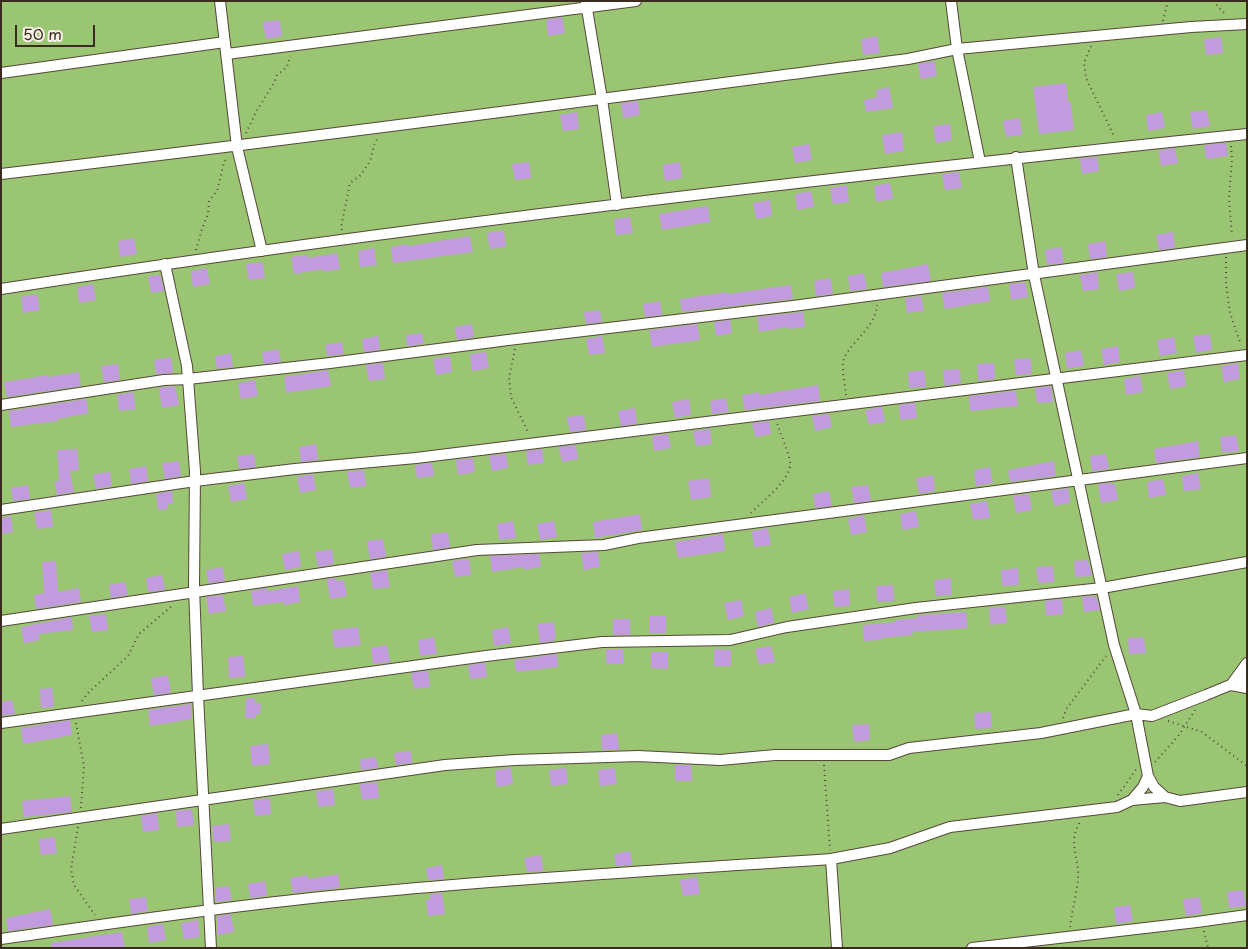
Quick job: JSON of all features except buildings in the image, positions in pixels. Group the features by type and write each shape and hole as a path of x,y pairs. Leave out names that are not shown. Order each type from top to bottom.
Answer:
{"street":[{"path":"220,1 237,147 262,251"},
{"path":"227,54 586,4 636,1"},
{"path":"951,1 956,49 980,162"},
{"path":"586,4 617,205"},
{"path":"1,174 237,147 908,59 956,49 1247,24"},
{"path":"1,73 225,42"},
{"path":"1,290 346,238 980,162 1247,134"},
{"path":"1016,158 1034,274 1114,645 1136,714 1147,774 1154,787 1165,798"},
{"path":"1,405 164,380 330,363 878,295 1247,245"},
{"path":"165,264 187,366 188,379 194,481 198,696 211,948"},
{"path":"1,510 194,481 295,469 416,458 1247,355"},
{"path":"1,621 477,550 604,545 638,538 1247,458"},
{"path":"1,723 486,656 602,642 730,640 786,627 870,615 1102,588 1247,562"},
{"path":"1231,685 1247,663"},
{"path":"1,829 445,766 515,760 638,756 720,760 775,755 889,755 908,748 1058,729 1136,714 1152,716 1247,678"},
{"path":"1231,685 1247,688"},
{"path":"1132,800 1143,787 1147,774"},
{"path":"1,939 210,909 402,889 831,860 890,848 950,827 1117,807 1132,800 1165,798 1180,801 1247,792"},
{"path":"831,860 837,948"},
{"path":"972,948 1197,922 1247,914"}],"path":[{"path":"1160,30 1168,1"},
{"path":"1213,1 1236,24"},
{"path":"1095,36 1084,63 1086,78 1120,147"},
{"path":"194,260 208,214 209,201 217,191 224,162 237,147 277,75 286,67 292,45"},
{"path":"346,238 341,227 350,183 360,175 370,161 375,142 389,127"},
{"path":"847,405 843,362 877,312 878,295"},
{"path":"513,339 515,350 509,378 511,397 533,443"},
{"path":"751,513 783,481 790,471 790,462 774,414"},
{"path":"101,925 74,885 71,870 80,818 84,766 78,744 74,712 88,693 128,656 139,634 173,606"},
{"path":"1058,729 1067,708 1114,645"},
{"path":"1147,774 1179,735 1195,710"},
{"path":"1168,721 1202,732 1247,766"},
{"path":"823,755 831,860"},
{"path":"1110,808 1144,758"},
{"path":"1068,937 1078,878 1073,847 1077,827 1087,810"},
{"path":"1197,922 1204,932 1208,948"}],"green space":[{"path":"1,1 1247,1 1247,948 1,948"}]}
